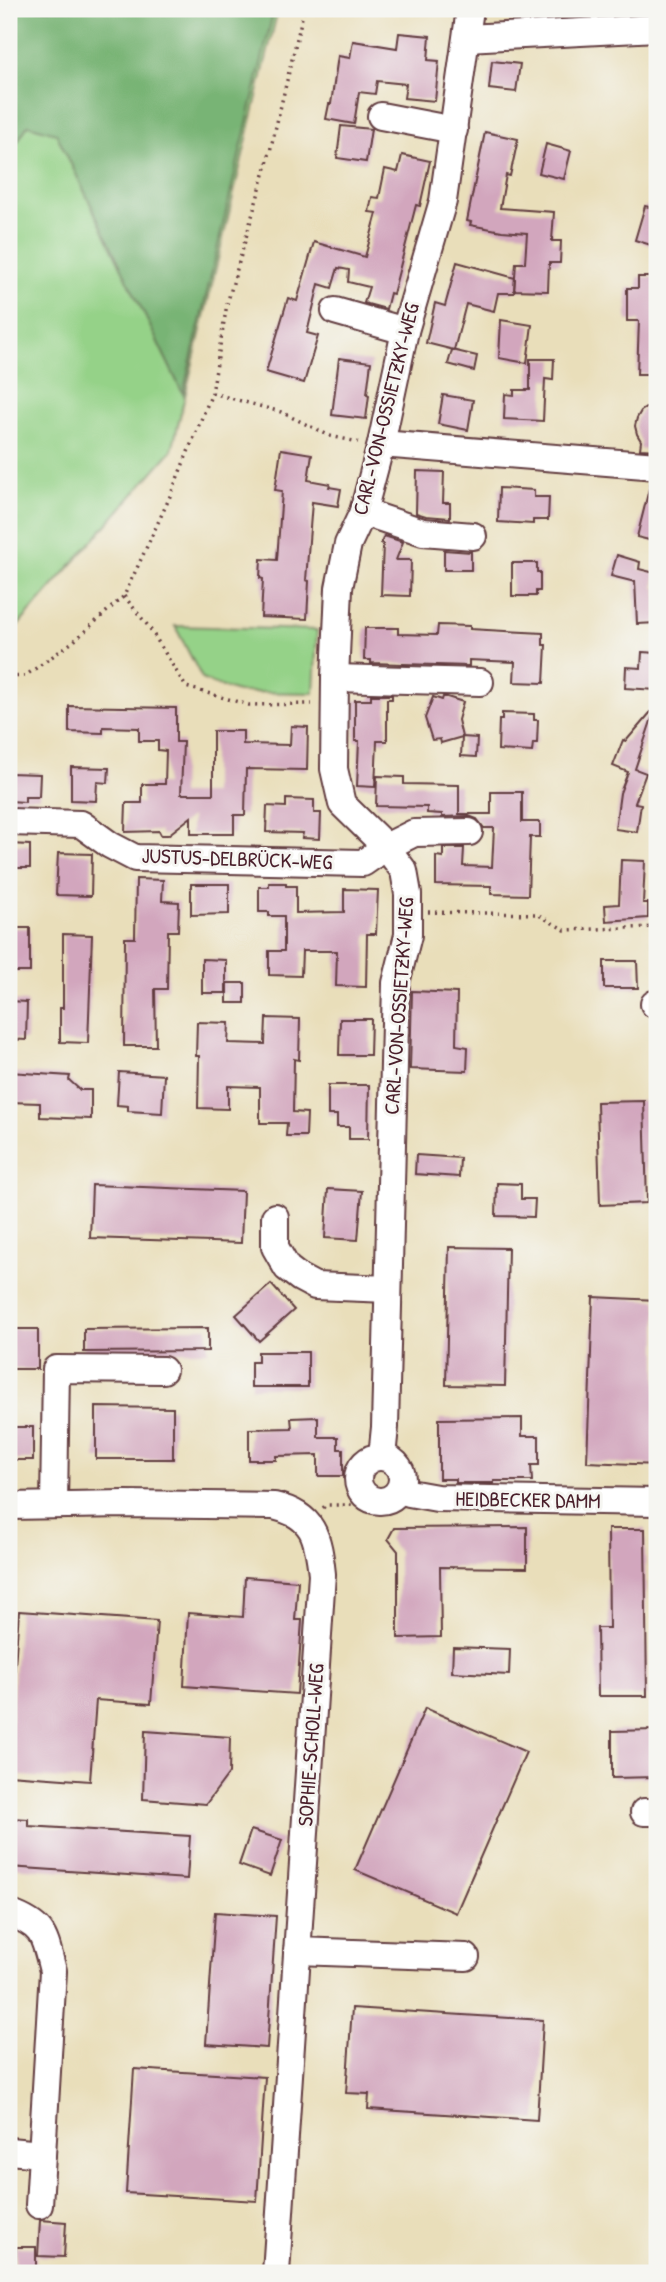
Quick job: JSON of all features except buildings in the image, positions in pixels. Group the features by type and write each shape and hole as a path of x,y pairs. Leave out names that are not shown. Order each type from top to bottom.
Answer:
{"street":[{"name":"CARL-VON-OSSIETZKY-WEG","path":"382,1457 385,1427 396,983 408,936 408,894 404,870 386,847 342,804 334,769 339,588 348,544 362,512 381,444 405,331 443,201 470,9"},
{"path":"467,38 657,28"},
{"path":"381,116 454,130"},
{"path":"335,311 405,331"},
{"path":"381,444 657,466"},
{"path":"362,512 423,532 473,536"},
{"path":"335,691 480,682"},
{"name":"JUSTUS-DELBRÜCK-WEG","path":"9,822 81,824 110,845 135,858 363,863 386,847 414,833 469,832"},
{"path":"275,1217 275,1247 287,1268 300,1278 315,1286 388,1289"},
{"path":"54,1505 56,1369 163,1370"},
{"path":"389,1458 402,1474 401,1488 391,1498 377,1501 364,1495 360,1488 359,1473 367,1461 389,1458"},
{"name":"HEIDBECKER DAMM","path":"401,1488 409,1493 437,1498 657,1502"},
{"path":"9,1506 274,1506 293,1510 307,1523"},
{"name":"SOPHIE-SCHOLL-WEG","path":"276,2273 322,1574 318,1545 307,1523"},
{"path":"9,1913 25,1919 44,1934 53,1971 39,2205"},
{"path":"297,1951 466,1957"},
{"path":"9,2151 42,2154"}],"path":[{"path":"9,677 25,676 74,641 124,596 168,501 212,393 226,304 267,164 304,9"},
{"path":"212,393 281,412 330,436 381,444"},
{"path":"124,596 149,626 186,687 249,705 335,691"},
{"path":"408,911 537,914 565,930 657,927"},
{"path":"307,1523 326,1505 354,1505 364,1495"}],"green space":[{"path":"9,9 278,9 172,450 9,636"},
{"path":"9,9 274,9 183,394 56,133 28,125 9,155"},
{"path":"175,626 317,630 314,693 237,692 203,680"}]}
